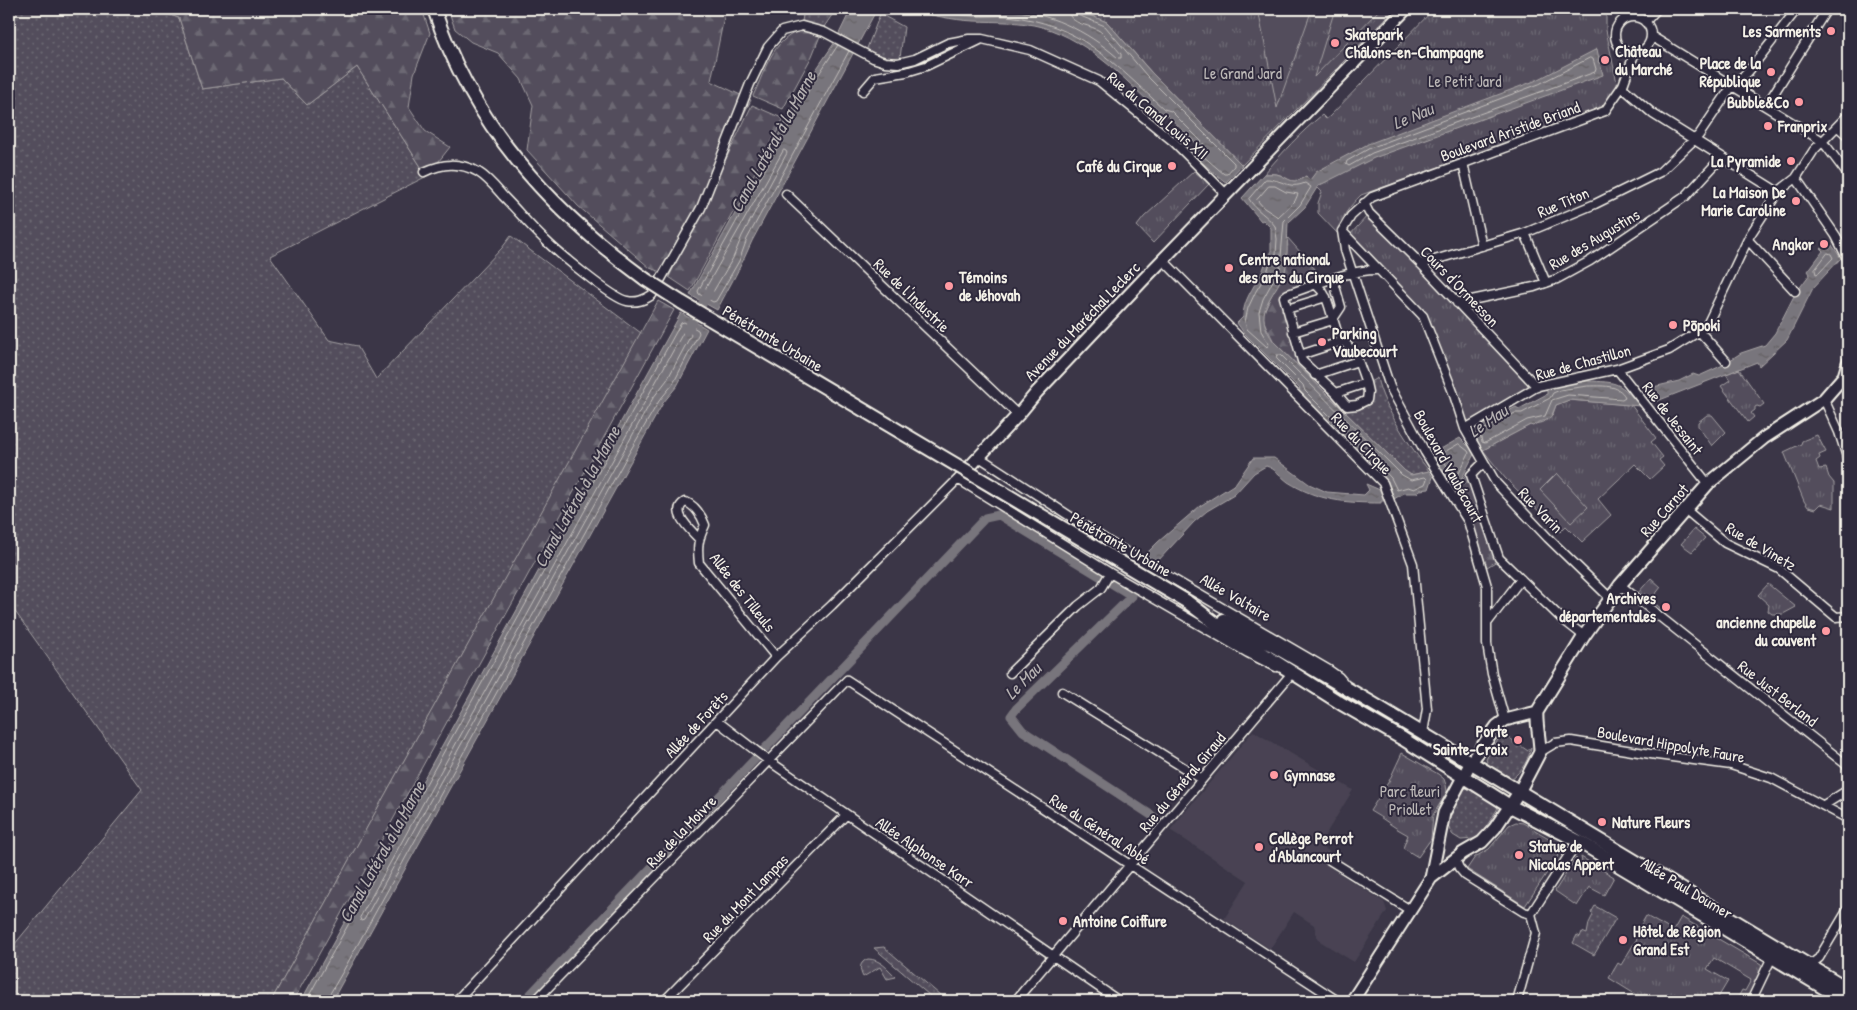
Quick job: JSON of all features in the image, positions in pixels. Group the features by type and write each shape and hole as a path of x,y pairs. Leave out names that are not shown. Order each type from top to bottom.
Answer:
{"main road":[{"name":"Pénétrante Urbaine","path":"434,9 455,62 495,131 522,168 568,217 605,249 645,279 698,312 1186,601"},
{"name":"Avenue du Maréchal Leclerc","path":"961,476 1037,392 1406,9"},
{"name":"Rue Carnot","path":"1537,712 1610,598 1708,484 1764,438 1824,399 1846,379 1848,363"},
{"name":"Allée Voltaire","path":"1186,601 1219,626 1292,673 1510,806"},
{"name":"Allée Voltaire","path":"1186,601 1274,646 1471,762"},
{"path":"1352,1001 1430,878 1438,846 1440,824 1471,762 1491,734 1508,720 1537,712 1536,722 1540,746 1519,792 1510,806 1486,838 1430,878"},
{"path":"1508,720 1526,724 1532,729 1540,746"},
{"name":"Allée Paul Doumer","path":"1471,762 1848,989"},
{"name":"Allée Paul Doumer","path":"1510,806 1578,842 1846,1001"},
{"path":"1438,846 1448,850 1455,859"}],"street":[{"path":"1622,9 1625,18"},
{"path":"1645,22 1657,9"},
{"path":"1732,86 1748,72 1797,9"},
{"path":"1766,106 1827,9"},
{"path":"1636,17 1645,22 1651,36 1644,49 1634,52 1624,50 1617,42 1617,26 1625,18 1636,17"},
{"name":"Rue du Canal Louis XII","path":"424,172 438,165 450,164 466,167 480,173 546,241 605,290 626,301 644,301 652,295 701,208 750,84 768,47 782,31 802,26 824,32 885,62 898,63 915,59 948,43 969,39 1030,50 1099,81 1174,142 1226,194"},
{"path":"1651,36 1823,142 1848,175"},
{"path":"863,91 875,77 906,72 926,66 982,40"},
{"name":"Boulevard Aristide Briand","path":"1364,203 1372,197 1605,111 1622,87 1634,52"},
{"name":"Rue Titon","path":"1420,264 1525,233 1595,204 1660,172 1697,137 1732,86"},
{"path":"1622,87 1653,114 1697,137 1722,157 1778,192 1796,178 1814,150 1848,115"},
{"path":"1838,127 1848,136"},
{"name":"Rue des Augustins","path":"1457,303 1534,287 1557,279 1590,261 1686,196 1722,157"},
{"path":"1463,163 1482,246"},
{"path":"1796,178 1836,236 1845,244 1846,257"},
{"name":"Rue de Chastillon","path":"1465,429 1537,387 1617,369 1669,350 1700,332 1706,327 1714,312 1748,240 1778,192"},
{"name":"Rue de l'Industrie","path":"786,194 1018,415"},
{"path":"1342,231 1351,216 1364,203"},
{"name":"Cours d'Ormesson","path":"1364,203 1369,213 1537,387"},
{"name":"Boulevard Vaubécourt","path":"1342,231 1422,316 1453,392 1465,429"},
{"name":"Boulevard Vaubécourt","path":"1342,231 1352,273 1390,387 1430,460 1468,521 1487,586 1488,644 1492,674 1508,720"},
{"path":"1525,233 1546,283"},
{"path":"1748,240 1795,291"},
{"name":"Rue du Cirque","path":"1163,260 1383,483 1413,564 1427,709 1423,733"},
{"path":"1352,273 1370,260"},
{"path":"1333,280 1326,286 1325,290 1333,320 1338,335 1356,355 1368,392 1367,400 1357,405 1347,406 1302,361 1284,297 1352,273 1379,270"},
{"path":"1293,332 1333,320 1341,306 1333,280"},
{"path":"1316,285 1326,297"},
{"path":"1287,309 1326,297"},
{"path":"1700,332 1726,362"},
{"path":"1300,355 1343,341"},
{"path":"1315,375 1358,361"},
{"name":"Rue de Jessaint","path":"1617,369 1708,484"},
{"path":"1336,393 1366,383"},
{"path":"1824,399 1839,432 1848,460"},
{"name":"Rue Varin","path":"1465,429 1496,483 1548,538 1610,598"},
{"name":"Allée Voltaire","path":"979,458 1111,542 1329,670 1341,678 1347,688"},
{"path":"1484,462 1471,474 1499,558 1562,618 1584,636"},
{"name":"Allée Voltaire","path":"961,476 1109,575 1266,663 1292,673"},
{"name":"Allée de Forêts","path":"456,1001 776,657 832,605 961,476"},
{"name":"Allée des Tilleuls","path":"698,539 678,511 685,502 690,503 705,525 698,539 699,563 776,657"},
{"name":"Rue de Vinetz","path":"1686,510 1725,543 1779,569 1836,617 1848,616"},
{"path":"1010,673 1078,606 1101,588 1109,575"},
{"path":"1488,622 1521,579"},
{"name":"Rue Just Berland","path":"1620,585 1848,766"},
{"name":"Rue du Général Giraud","path":"1015,1001 1292,673"},
{"name":"Rue de la Moivre","path":"535,1001 847,680"},
{"name":"Rue du Général Abbé","path":"847,680 1338,1001"},
{"path":"1062,692 1202,779"},
{"name":"Allée Alphonse Karr","path":"717,721 846,815 1119,1001"},
{"name":"Boulevard Hippolyte Faure","path":"1540,746 1570,740 1731,765 1771,778 1848,819"},
{"path":"1824,805 1848,790"},
{"name":"Rue du Mont Lampas","path":"664,1001 846,815"},
{"path":"1517,1001 1536,933 1531,914 1578,842"},
{"path":"1328,859 1410,910"},
{"path":"1455,859 1459,868 1466,875 1524,912 1531,914"},
{"path":"1806,964 1814,962 1819,958 1848,909"},
{"path":"1751,1001 1772,957"}],"shaded area":[{"name":"Collège Perrot d'Ablancourt","path":"1253,731 1353,790 1319,845 1332,853 1325,864 1384,902 1387,911 1354,962 1318,940 1314,925 1294,912 1270,949 1224,919 1248,881 1170,830"}],"green space":[{"path":"9,9 153,9 179,18 202,89 281,78 307,105 357,67 427,176 270,256 329,340 357,346 376,379 502,248 511,236 641,333 271,1001 9,1001 9,951 142,790 9,603"},
{"path":"153,9 422,9 430,33 414,74 409,107 425,131 450,147 427,176 357,67 307,105 281,78 202,89 179,18"},
{"path":"448,9 728,9 724,17 711,81 751,100 663,273 650,268 578,206 527,150 533,105 521,79 498,53 471,42 455,29"},
{"path":"796,9 836,9 824,27 802,22 803,15 793,15"},
{"path":"882,9 888,9 884,16 904,27 900,58 883,58 866,51"},
{"name":"Le Grand Jard","path":"1074,9 1395,9 1242,165 1152,73 1107,22"},
{"path":"1258,9 1312,9 1277,108"},
{"name":"Skatepark Châlons-en-Champagne","path":"1335,9 1380,9 1314,77"},
{"name":"Le Petit Jard","path":"1434,9 1606,9 1606,30 1618,88 1604,108 1361,195 1346,213 1338,234 1318,213 1318,203 1322,192 1306,176 1292,181 1278,174 1264,174 1314,122 1322,115 1326,119 1329,117"},
{"path":"801,30 820,36 812,56 783,109 753,96 766,66 776,49 783,41"},
{"path":"752,105 784,119 690,291 669,277"},
{"path":"1194,171 1209,184 1153,243 1137,226 1144,217"},
{"path":"1368,215 1419,265 1527,380 1528,388 1524,393 1466,424 1423,316 1348,237"},
{"path":"1287,237 1324,279 1281,293 1296,348 1314,377 1344,411 1274,342 1264,322 1263,314 1285,270"},
{"path":"658,301 674,310 293,1001 271,1001"},
{"path":"1739,369 1764,404 1760,407 1755,407 1755,410 1751,413 1754,417 1748,422 1721,386 1730,380 1726,374"},
{"path":"1314,377 1346,408 1369,401 1368,383 1377,378 1385,402 1406,439 1429,471 1411,475 1405,471 1344,411"},
{"path":"1569,400 1631,405 1656,438 1651,442 1663,457 1659,460 1664,466 1650,479 1635,464 1598,499 1611,515 1582,542 1566,526 1560,532 1505,478 1483,450 1530,425 1544,422 1553,414 1556,405"},
{"path":"1707,415 1712,415 1726,432 1712,446 1698,426 1698,422"},
{"path":"1817,435 1826,452 1819,455 1820,458 1816,461 1819,469 1826,468 1829,477 1834,483 1834,508 1821,504 1816,509 1808,507 1784,452 1801,444 1802,441"},
{"path":"1557,473 1588,507 1571,523 1540,490"},
{"path":"1467,474 1497,561 1487,567 1466,510 1452,488"},
{"path":"1694,529 1705,538 1692,552 1681,544"},
{"path":"1651,578 1661,587 1651,600 1664,611 1661,616 1637,594"},
{"path":"1768,584 1796,607 1783,614 1772,614 1768,611 1769,605 1758,595"},
{"path":"1507,730 1505,735 1528,751 1531,747 1525,764 1512,778 1488,765 1486,759 1501,735"},
{"name":"Parc fleuri Priollet","path":"1402,753 1438,774 1444,779 1446,785 1447,792 1433,815 1431,839 1418,857 1403,848 1408,835 1370,811 1389,781"},
{"path":"1467,788 1496,804 1498,808 1481,835 1474,839 1461,840 1450,831 1447,821 1453,805 1464,789"},
{"path":"1516,822 1523,823 1564,847 1525,906 1467,869 1475,857 1489,849 1509,825"},
{"path":"1581,857 1614,877 1604,895 1589,887 1577,906 1555,891 1576,858 1578,863 1582,862"},
{"path":"1595,906 1616,918 1594,955 1573,943 1577,935 1580,937 1582,932 1587,934 1593,915 1591,913"},
{"path":"1646,916 1673,931 1681,917 1761,964 1763,968 1747,1001 1736,1001 1742,990 1745,991 1751,980 1714,958 1707,969 1728,981 1716,1001 1646,1001 1609,978 1618,963 1621,965 1638,937 1635,935"},
{"path":"884,947 947,1001 936,1001 874,948"},
{"path":"868,959 880,963 896,977 887,979 880,967 863,977 861,966"}],"water":[{"path":"851,9 877,9 717,310 690,295 807,83 835,42"},
{"path":"898,9 1074,9 1107,22 1150,71 1242,165 1226,182 1224,181 1192,154 1200,147 1167,115 1164,117 1108,64 1077,42 1060,33 1025,24 958,20 910,10 908,14"},
{"path":"1597,49 1598,62 1600,63 1603,75 1374,158 1318,186 1305,207 1288,223 1286,267 1266,305 1264,321 1267,331 1274,342 1405,471 1411,475 1429,471 1433,477 1429,489 1420,490 1417,493 1404,493 1394,499 1390,487 1374,467 1298,391 1300,389 1244,333 1237,323 1243,317 1247,300 1271,253 1271,228 1263,220 1261,221 1242,198 1264,174 1278,174 1295,181 1306,176 1310,180 1316,172 1368,144 1537,80"},
{"path":"1829,241 1841,258 1813,288 1787,340 1759,366 1757,362 1652,403 1644,392 1653,389 1653,387 1679,381 1693,374 1699,376 1721,366 1741,353 1765,345 1775,333 1795,294 1810,274 1808,271 1823,251 1821,249"},
{"path":"681,313 707,329 677,386 663,403 332,1001 301,1001"},
{"path":"1587,381 1618,385 1628,392 1640,406 1569,400 1556,405 1551,417 1548,419 1533,426 1530,425 1483,450 1478,446 1476,437 1478,428 1516,407 1519,409 1547,394 1547,390 1559,385"},
{"path":"1460,438 1467,445 1471,446 1475,452 1463,476 1453,486 1432,454"},
{"path":"1253,458 1274,458 1309,484 1327,492 1364,495 1369,490 1366,484 1380,490 1384,501 1381,501 1381,503 1356,502 1321,497 1288,482 1273,469 1266,466 1254,473 1234,495 1207,511 1194,522 1157,562 1145,555 1200,506 1235,484"}],"waterway":[{"name":"Canal Latéral à la Marne","path":"687,331 709,292"},
{"path":"524,1001 985,518 999,515 1124,591"},
{"name":"Le Mau","path":"1127,587 1124,591 1132,596 1011,716 1023,731 1157,819"}],"place":[{"name":"Les Sarments","path":"1831,31"},
{"name":"Skatepark Châlons-en-Champagne","path":"1335,43"},
{"name":"Château du Marché","path":"1605,60"},
{"name":"Place de la République","path":"1771,72"},
{"name":"Bubble&Co","path":"1799,102"},
{"name":"Franprix","path":"1768,126"},
{"name":"La Pyramide","path":"1791,161"},
{"name":"Café du Cirque","path":"1172,166"},
{"name":"La Maison De Marie Caroline","path":"1796,201"},
{"name":"Angkor","path":"1824,244"},
{"name":"Centre national des arts du Cirque","path":"1229,268"},
{"name":"Témoins de Jéhovah","path":"949,286"},
{"name":"Pōpoki","path":"1673,325"},
{"name":"Parking Vaubecourt","path":"1322,342"},
{"name":"Archives départementales","path":"1666,607"},
{"name":"ancienne chapelle du couvent","path":"1826,631"},
{"name":"Porte Sainte-Croix","path":"1518,740"},
{"name":"Gymnase","path":"1274,775"},
{"name":"Nature Fleurs","path":"1602,822"},
{"name":"Collège Perrot d'Ablancourt","path":"1259,847"},
{"name":"Statue de Nicolas Appert","path":"1519,855"},
{"name":"Antoine Coiffure","path":"1063,921"},
{"name":"Hôtel de Région Grand Est","path":"1623,940"}],"water label":[{"name":"Le Nau","path":"1413,116"}]}
